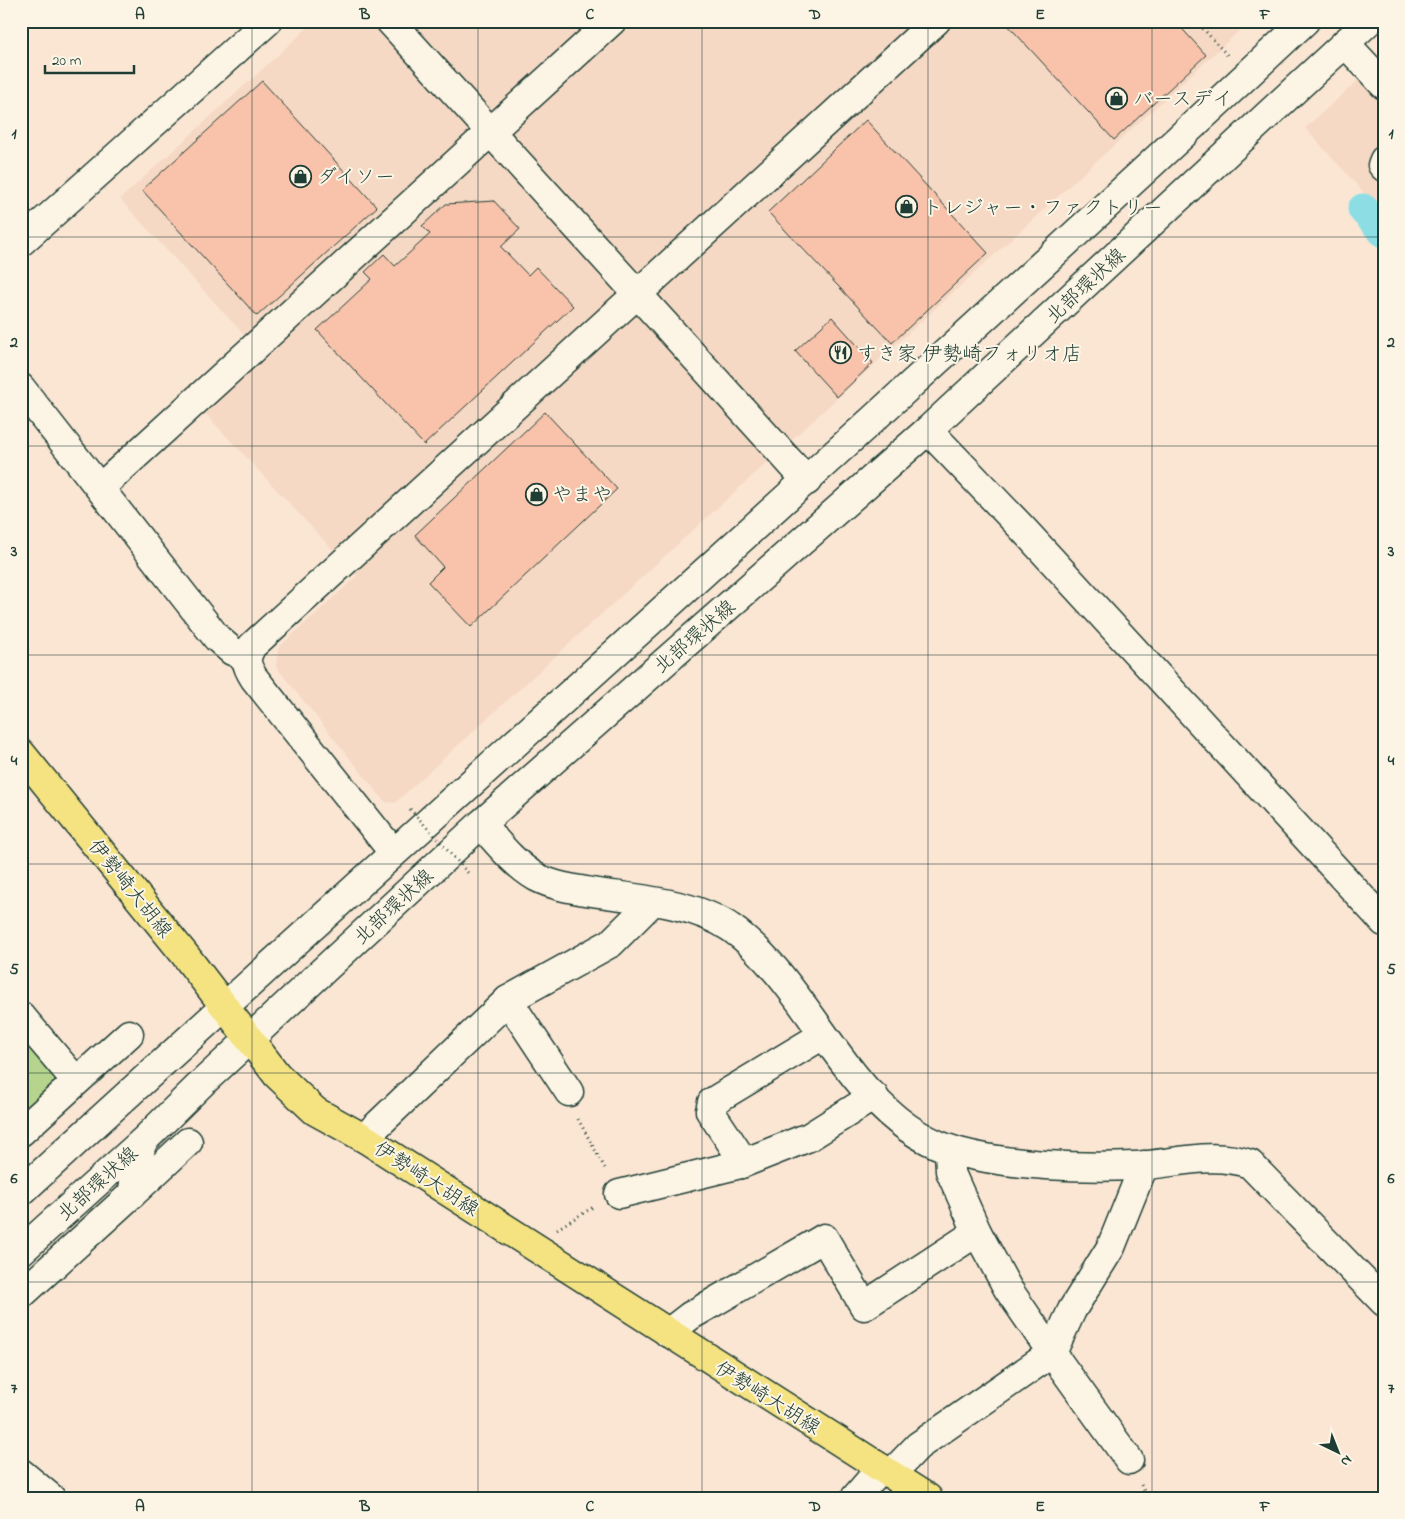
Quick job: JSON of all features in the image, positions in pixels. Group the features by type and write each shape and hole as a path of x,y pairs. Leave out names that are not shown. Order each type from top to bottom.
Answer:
{"main road":[{"name":"伊勢崎大胡線","path":"21,752 225,1007 248,1041 276,1075 315,1111 364,1138 928,1498"}],"street":[{"path":"25,229 268,21"},
{"path":"390,21 640,294 807,481"},
{"path":"101,487 612,21"},
{"path":"393,852 254,678 246,664 246,657 252,646 640,294 936,21"},
{"name":"北部環状線","path":"21,1192 393,852 807,481 1305,21"},
{"name":"北部環状線","path":"21,1251 142,1142 480,824 928,430 1369,21"},
{"path":"1345,43 1384,85"},
{"path":"1384,160 1382,165 1384,167"},
{"path":"21,388 101,487 217,638 232,652 246,657"},
{"path":"928,430 1023,529 1384,922"},
{"path":"480,824 521,866 544,881 578,890 652,902 709,916 729,927 745,939 776,971 849,1071 897,1119 917,1133 949,1149 989,1158 1023,1162 1081,1166 1144,1165 1220,1156 1250,1164 1384,1302"},
{"path":"364,1138 508,1000 611,943 652,902"},
{"path":"508,1000 569,1092"},
{"path":"21,1016 76,1081"},
{"path":"21,1132 129,1034"},
{"path":"741,1164 740,1156 710,1111 712,1102 823,1035"},
{"path":"619,1194 741,1164 809,1137 874,1096"},
{"path":"132,1194 142,1142"},
{"path":"21,1295 188,1142"},
{"path":"949,1149 950,1171 977,1232 1008,1289 1129,1460"},
{"path":"855,1498 918,1446 1052,1353 1072,1310 1110,1248 1144,1165"},
{"path":"668,1333 690,1316 824,1238 864,1306 977,1232"},
{"path":"21,1473 51,1498"}],"path":[{"path":"1196,21 1247,76"},
{"path":"410,810 469,874"},
{"path":"542,1252 555,1230 619,1194 575,1113 569,1092"}],"shaded area":[{"path":"315,21 1250,21 395,803 385,802 276,667 278,648 357,576 185,392 246,337 120,199"},
{"path":"1384,57 1384,215 1305,128"}],"green space":[{"path":"21,1026 56,1068 54,1084 21,1115"}],"building":[{"name":"バースデイ","path":"1004,21 1175,21 1206,55 1114,140"},
{"path":"262,81 377,207 257,316 142,190"},
{"path":"866,120 988,253 892,343 768,212"},
{"path":"494,201 520,229 501,247 528,275 536,267 573,306 424,445 317,330 372,279 365,272 384,254 395,266 430,234 422,226 446,204"},
{"path":"832,317 873,363 837,397 795,351"},
{"path":"545,412 617,489 471,627 428,582 443,567 415,535"}],"waterway":[{"path":"1363,209 1384,232"}],"place":[{"name":"バースデイ","path":"1117,98"},
{"name":"ダイソー","path":"301,176"},
{"name":"トレジャー・ファクトリー","path":"907,207"},
{"name":"すき家 伊勢崎フォリオ店","path":"841,353"},
{"name":"やまや","path":"536,494"}]}
